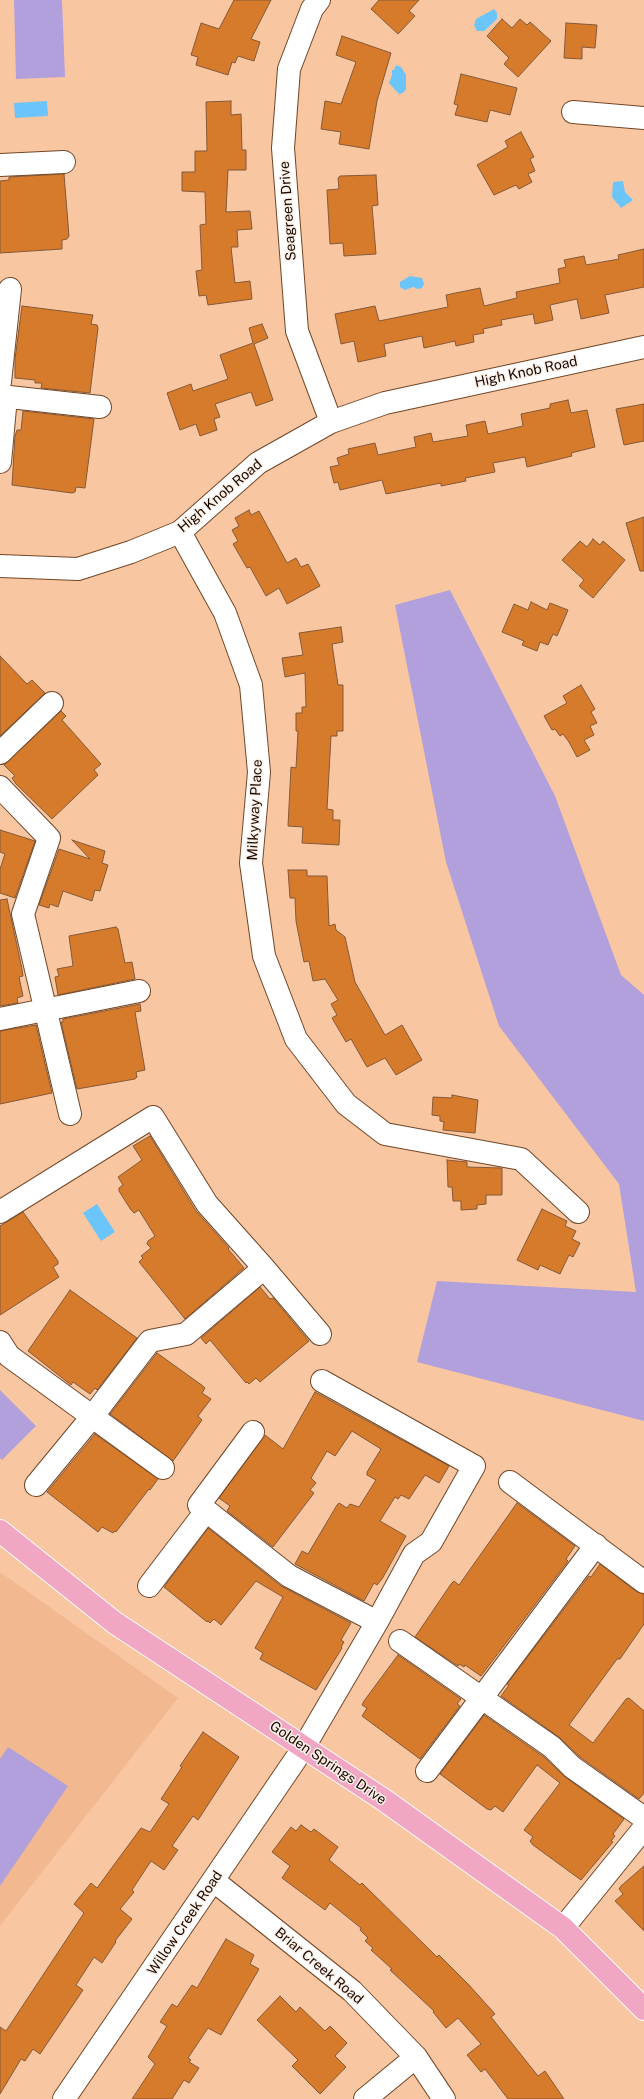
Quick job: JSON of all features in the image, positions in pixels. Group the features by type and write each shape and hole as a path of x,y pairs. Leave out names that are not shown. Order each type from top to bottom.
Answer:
{"main road":[{"name":"Golden Springs Drive","path":"0,1531 115,1623 384,1800 563,1928 644,2009"}],"street":[{"name":"Seagreen Drive","path":"318,0 312,9 289,69 283,148 297,331 331,422"},
{"path":"573,112 644,118"},
{"path":"0,165 64,162"},
{"path":"0,462 2,392 10,289"},
{"name":"High Knob Road","path":"0,566 78,569 131,552 180,532 258,463 331,422 385,402 644,347"},
{"path":"2,392 100,407"},
{"name":"Milkyway Place","path":"180,532 225,614 251,685 259,772 251,863 264,956 296,1039 346,1104 385,1134 521,1159 578,1212"},
{"path":"0,753 52,703"},
{"path":"0,787 49,838 23,914 70,1114"},
{"path":"0,1019 139,991"},
{"path":"0,1212 153,1117 207,1204 320,1334"},
{"path":"36,1484 92,1417 150,1341 186,1334 264,1268"},
{"path":"0,1342 9,1356 163,1468"},
{"name":"Willow Creek Road","path":"64,2099 304,1747 377,1622 414,1554 431,1542 474,1466 322,1381"},
{"path":"253,1432 199,1505 289,1576 377,1622"},
{"path":"510,1482 644,1582"},
{"path":"149,1586 206,1511"},
{"path":"427,1771 596,1545"},
{"path":"400,1641 552,1747 572,1767 644,1818"},
{"path":"563,1928 644,1828"},
{"name":"Briar Creek Road","path":"214,1881 352,1991 416,2057 444,2099"},
{"path":"365,2099 416,2057"}],"shaded area":[{"path":"14,0 62,0 65,77 16,79"},
{"path":"450,590 555,796 621,975 644,995 644,1421 417,1362 437,1281 636,1292 619,1184 499,1026 446,862 395,605"},
{"path":"0,1390 36,1426 2,1460 0,1458"},
{"path":"0,1572 178,1698 0,1926"},
{"path":"8,1747 68,1786 0,1886 0,1759"}],"water":[{"path":"494,9 497,13 497,19 484,31 477,31 474,25 476,19"},
{"path":"396,65 401,67 406,75 406,89 403,93 399,94 389,83 392,70 394,70"},
{"path":"47,101 48,116 15,118 14,103"},
{"path":"623,181 625,192 633,200 621,208 612,197 613,182"},
{"path":"410,276 422,278 424,284 422,288 418,289 413,287 405,290 400,287 400,282"},
{"path":"97,1204 115,1232 101,1241 83,1213"}],"building":[{"path":"234,0 271,0 251,39 260,42 254,61 238,56 235,63 232,62 228,75 196,65 198,57 191,55 201,23 219,29"},
{"path":"379,0 419,0 409,11 415,16 398,34 371,9"},
{"path":"502,19 512,28 520,19 527,25 530,22 551,41 518,77 504,64 509,58 487,36"},
{"path":"566,23 597,25 595,48 582,47 582,59 564,58"},
{"path":"342,36 391,53 377,101 369,149 339,144 341,132 321,129 325,101 341,104 356,62 336,55"},
{"path":"461,74 517,88 510,115 490,110 487,122 455,115 458,105 454,104"},
{"path":"231,101 231,115 241,114 242,150 246,150 246,170 228,170 226,212 250,211 252,229 237,230 238,247 231,247 235,283 250,281 252,299 208,305 206,295 199,296 196,271 202,270 200,225 206,224 205,192 182,191 182,172 195,172 195,151 207,151 206,102"},
{"path":"521,132 534,157 530,159 535,171 528,174 532,182 519,189 516,185 494,195 477,165 508,147 505,141"},
{"path":"64,174 69,236 67,239 62,240 62,249 0,253 0,181 9,180 9,177"},
{"path":"376,175 378,205 372,206 376,254 344,256 343,243 330,244 327,190 339,189 338,178 340,176"},
{"path":"644,249 644,287 605,295 609,313 581,319 577,299 550,305 553,320 535,324 533,314 501,320 502,325 483,329 484,333 473,335 474,342 456,346 455,341 424,348 422,336 384,344 386,356 358,362 354,341 341,344 335,314 375,306 379,321 448,307 446,295 480,288 484,306 517,298 516,292 560,283 558,269 566,267 564,260 584,256 586,265 619,259 618,255"},
{"path":"22,306 93,315 91,324 97,325 98,328 90,393 41,388 42,383 35,383 35,380 15,378 15,359"},
{"path":"262,324 268,338 254,344 273,400 256,406 251,392 215,404 220,417 214,419 217,430 200,436 196,424 180,430 167,393 191,384 193,391 228,379 220,355 253,343 249,328"},
{"path":"568,400 571,413 587,410 595,447 571,453 572,456 527,467 525,457 493,463 495,472 465,478 466,481 441,486 441,483 386,494 382,480 340,490 338,482 334,483 330,467 339,465 337,458 349,454 348,449 375,443 378,455 416,447 414,437 431,433 433,442 468,436 466,425 485,421 488,434 523,426 521,414 550,408 550,404"},
{"path":"644,404 644,441 624,445 616,409"},
{"path":"23,411 94,419 85,488 76,487 75,492 72,493 12,485 15,436 17,430 21,430"},
{"path":"249,510 251,515 259,511 287,563 296,558 301,567 308,564 320,586 287,604 279,588 266,596 250,567 247,568 233,544 238,541 232,530 239,526 235,518"},
{"path":"644,517 644,571 640,571 626,523"},
{"path":"593,539 600,545 603,541 625,560 593,598 579,586 584,580 562,560 580,541 587,547"},
{"path":"531,602 547,610 550,603 568,610 557,636 553,634 548,645 540,642 537,651 522,645 524,641 502,632 514,604 528,610"},
{"path":"341,627 343,642 332,644 338,685 343,685 343,731 337,731 337,736 331,736 327,809 333,810 333,820 340,820 339,845 302,843 303,827 288,826 291,767 296,768 298,731 296,731 296,713 302,713 302,707 306,707 305,673 285,677 282,658 303,655 299,633"},
{"path":"0,656 27,684 32,680 45,693 0,736"},
{"path":"581,685 595,709 591,712 597,723 590,726 594,735 584,740 590,750 577,757 563,734 560,736 555,729 552,730 544,716 567,703 563,696"},
{"path":"61,711 66,716 62,720 101,764 94,770 98,775 52,819 16,784 12,778 15,776 4,765"},
{"path":"0,830 35,841 15,898 0,893 0,869 5,854 0,852"},
{"path":"72,840 105,851 102,863 108,865 100,891 95,890 92,901 63,891 58,907 50,904 49,908 39,905 59,849 90,859"},
{"path":"288,870 307,870 307,876 327,876 329,926 335,924 336,930 345,937 355,982 385,1035 402,1025 422,1060 396,1075 385,1058 367,1067 351,1039 346,1042 332,1018 337,1015 331,1004 338,1000 325,979 313,981 309,961 304,962 296,921 295,898 290,898"},
{"path":"7,899 22,969 23,976 19,977 23,996 17,998 18,1003 0,1006 0,900"},
{"path":"116,927 118,929 125,963 132,962 135,979 58,995 55,977 59,976 57,969 73,966 69,936"},
{"path":"140,1004 141,1011 135,1012 145,1070 136,1072 137,1077 135,1079 77,1089 61,1022 63,1022 63,1019"},
{"path":"36,1025 52,1093 0,1104 0,1031"},
{"path":"452,1095 478,1100 475,1133 443,1130 444,1122 440,1121 440,1116 432,1115 433,1097 452,1098"},
{"path":"150,1136 196,1211 229,1248 228,1249 244,1268 185,1319 139,1262 143,1258 141,1256 151,1248 147,1244 148,1241 155,1236 139,1210 134,1213 119,1191 119,1188 123,1185 118,1177 142,1160 133,1146"},
{"path":"447,1160 467,1162 467,1167 502,1168 502,1195 486,1195 486,1204 477,1205 477,1209 461,1210 461,1201 453,1201 452,1187 448,1187"},
{"path":"542,1209 567,1221 565,1226 576,1231 572,1239 580,1243 573,1257 569,1255 560,1274 540,1265 538,1270 517,1260"},
{"path":"23,1212 58,1261 58,1264 53,1267 59,1277 0,1315 0,1226"},
{"path":"260,1287 270,1299 273,1298 309,1341 260,1382 256,1378 249,1384 247,1382 246,1383 210,1340 206,1344 201,1338"},
{"path":"70,1290 137,1338 97,1390 95,1388 90,1394 73,1382 71,1385 28,1351"},
{"path":"157,1353 203,1386 205,1388 202,1393 211,1399 198,1416 202,1420 173,1461 110,1414"},
{"path":"315,1392 449,1466 439,1483 425,1475 409,1499 401,1495 398,1499 395,1497 380,1521 406,1536 382,1579 377,1585 374,1583 364,1601 295,1564 302,1551 308,1554 339,1503 347,1508 350,1504 359,1507 376,1480 367,1475 367,1472 381,1449 352,1431 335,1456 327,1451 311,1478 316,1483 310,1490 314,1493 273,1547 227,1511 230,1506 219,1498 265,1435 283,1449"},
{"path":"95,1434 158,1479 116,1532 115,1531 113,1533 102,1527 98,1532 47,1492"},
{"path":"517,1503 575,1546 566,1559 568,1561 481,1676 465,1665 464,1667 459,1664 458,1666 415,1637 451,1584 454,1581 459,1585"},
{"path":"208,1528 281,1586 351,1623 341,1640 344,1642 341,1647 342,1648 316,1690 260,1659 263,1653 255,1648 283,1597 256,1581 221,1625 214,1619 210,1623 208,1621 207,1622 164,1587"},
{"path":"600,1564 637,1592 644,1594 644,1624 620,1659 617,1659 569,1725 593,1743 626,1699 629,1698 644,1711 644,1793 639,1799 580,1757 559,1737 501,1696 509,1685 507,1684 589,1576 591,1577"},
{"path":"398,1655 461,1699 457,1704 460,1706 420,1759 362,1716 367,1708 362,1705 364,1701"},
{"path":"484,1715 544,1757 565,1777 624,1819 613,1834 615,1836 611,1841 613,1842 581,1880 533,1845 530,1841 533,1837 524,1830 560,1783 537,1765 503,1812 495,1806 491,1810 487,1809 440,1774"},
{"path":"203,1732 239,1757 198,1820 193,1816 172,1846 178,1850 164,1870 151,1861 132,1890 134,1892 120,1909 132,1919 115,1941 116,1942 102,1963 94,1957 76,1985 83,1990 40,2054 33,2049 25,2061 21,2059 0,2094 0,2027 6,2031 84,1913 74,1904 91,1883 97,1888 141,1828 150,1832 169,1804 161,1799 182,1767 180,1766"},
{"path":"301,1825 311,1832 314,1829 338,1847 329,1860 360,1885 362,1883 437,1957 439,1955 469,1985 495,2014 491,2017 538,2076 545,2071 564,2099 508,2099 485,2069 481,2072 467,2055 481,2044 458,2018 446,2028 433,2012 434,2011 371,1950 373,1948 365,1941 368,1938 360,1930 361,1928 330,1903 325,1910 282,1878 290,1866 272,1852 291,1827 296,1831"},
{"path":"644,1866 644,1931 615,1901 623,1894 619,1889 621,1886"},
{"path":"226,1939 254,1955 250,1964 259,1969 221,2035 208,2028 188,2058 191,2060 189,2062 199,2068 189,2083 184,2080 172,2099 132,2099 155,2064 148,2057 167,2026 160,2022 172,2004 177,2007 192,1985 197,1988"},
{"path":"280,1996 296,2012 300,2007 325,2031 330,2026 347,2043 335,2056 346,2067 320,2094 292,2066 298,2060 257,2020"}]}
